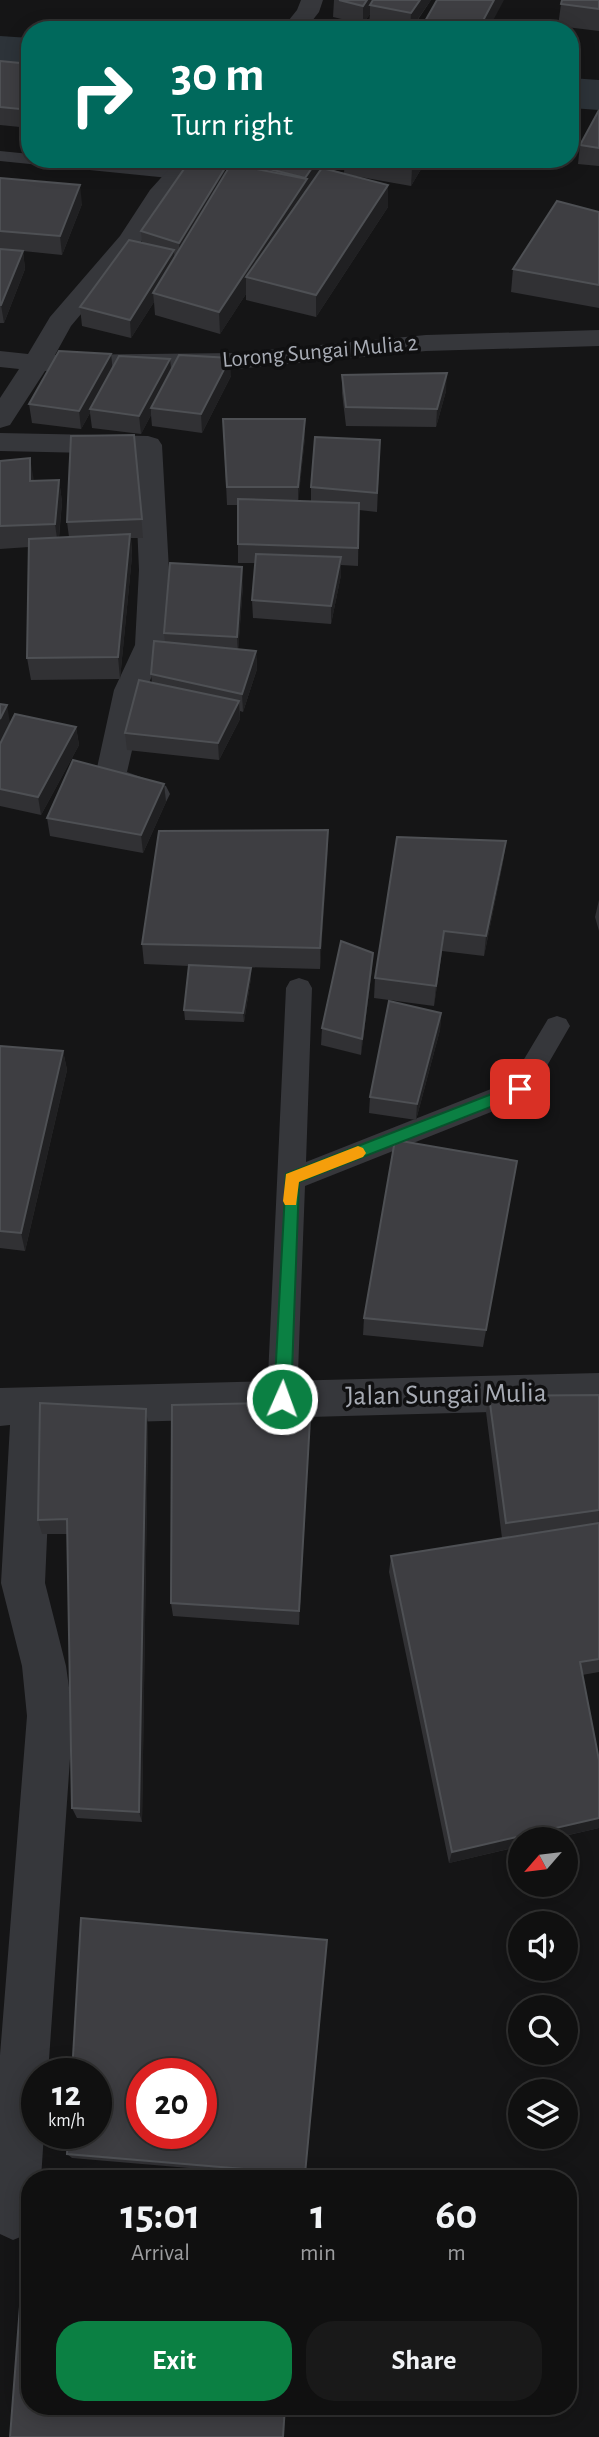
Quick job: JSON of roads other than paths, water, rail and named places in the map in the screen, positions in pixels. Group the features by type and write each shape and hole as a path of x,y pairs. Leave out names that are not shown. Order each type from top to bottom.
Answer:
{"street":[{"path":"300,21 308,12 312,0"},
{"path":"0,419 37,363 59,323 130,240 159,195 184,168"},
{"name":"Lorong Sungai Mulia 2","path":"0,359 37,363 235,361 426,343 599,338"},
{"path":"0,442 148,445 154,570 150,645 130,690 111,777 120,784 154,794"},
{"name":"Jalan Sungai Mulia","path":"16,1406 599,1391"},
{"path":"13,2214 50,1716 46,1669 27,1608 23,1583 16,1406"}],"lane":[{"path":"0,156 21,158"},
{"path":"282,1399 299,988"},
{"path":"292,1179 520,1089 557,1026"}]}
